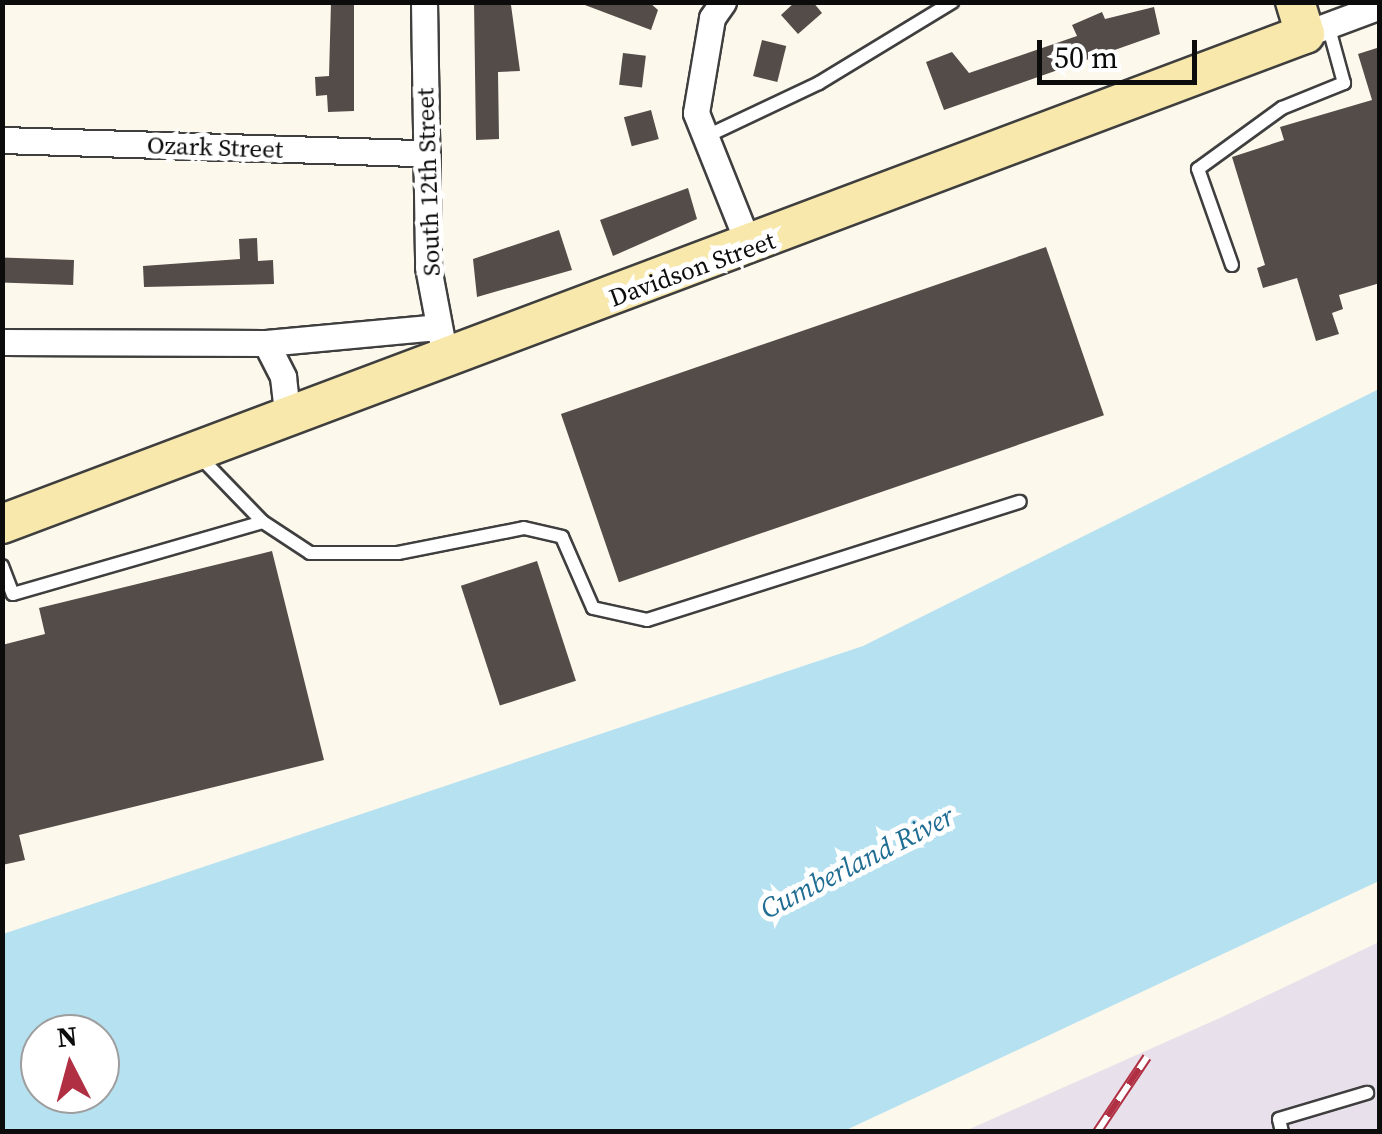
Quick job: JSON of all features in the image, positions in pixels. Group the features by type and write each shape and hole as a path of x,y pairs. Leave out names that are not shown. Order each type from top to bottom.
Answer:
{"street":[{"name":"South 12th Street","path":"424,2 426,153 442,343"},
{"path":"723,2 712,18 696,114 750,248"},
{"name":"Davidson Street","path":"2,524 288,420 442,343 750,248 1309,21 1380,6"},
{"name":"Ozark Street","path":"2,140 426,153"},
{"name":"Davidson Street","path":"2,342 442,343"},
{"path":"266,343 283,377 288,420"}],"lane":[{"path":"705,137 819,83 952,2"},
{"path":"1232,265 1198,169 1282,108 1344,83 1309,21"},
{"path":"196,454 263,522 310,554 398,553 524,528 562,536 593,608 646,620 1020,502"},
{"path":"2,566 13,594 263,522"},
{"path":"1282,1132 1278,1118 1366,1093"}],"shaded area":[{"path":"1379,942 1379,1131 963,1132 1222,1017"}],"water":[{"name":"Cumberland River","path":"1379,389 1379,881 844,1131 3,1131 3,934 863,646"}],"building":[{"path":"331,2 354,2 354,111 328,112 327,95 316,96 315,77 329,76"},
{"path":"474,2 511,5 520,71 498,72 499,139 476,140"},
{"path":"577,2 649,2 658,10 651,30"},
{"path":"795,2 813,2 822,13 798,34 781,15"},
{"path":"1154,7 1160,34 944,110 926,62 952,52 969,73 1077,36 1072,25 1102,12 1105,19"},
{"path":"762,40 786,46 777,82 753,76"},
{"path":"1380,47 1380,283 1339,295 1343,309 1332,313 1339,334 1316,341 1297,278 1263,288 1257,268 1265,265 1232,157 1284,140 1280,127 1372,100 1358,54"},
{"path":"623,53 646,56 642,88 619,85"},
{"path":"651,110 659,139 632,146 624,117"},
{"path":"688,188 697,219 613,256 600,220"},
{"path":"559,230 572,270 477,297 473,259"},
{"path":"257,238 258,261 273,260 274,284 144,287 143,266 240,259 239,239"},
{"path":"1046,247 1104,415 619,582 561,414"},
{"path":"2,257 74,260 73,285 2,283"},
{"path":"272,551 324,760 19,835 25,860 2,865 2,645 45,634 39,608"},
{"path":"537,561 576,681 500,706 461,586"}],"railway":[{"path":"1097,1132 1147,1057"}]}
